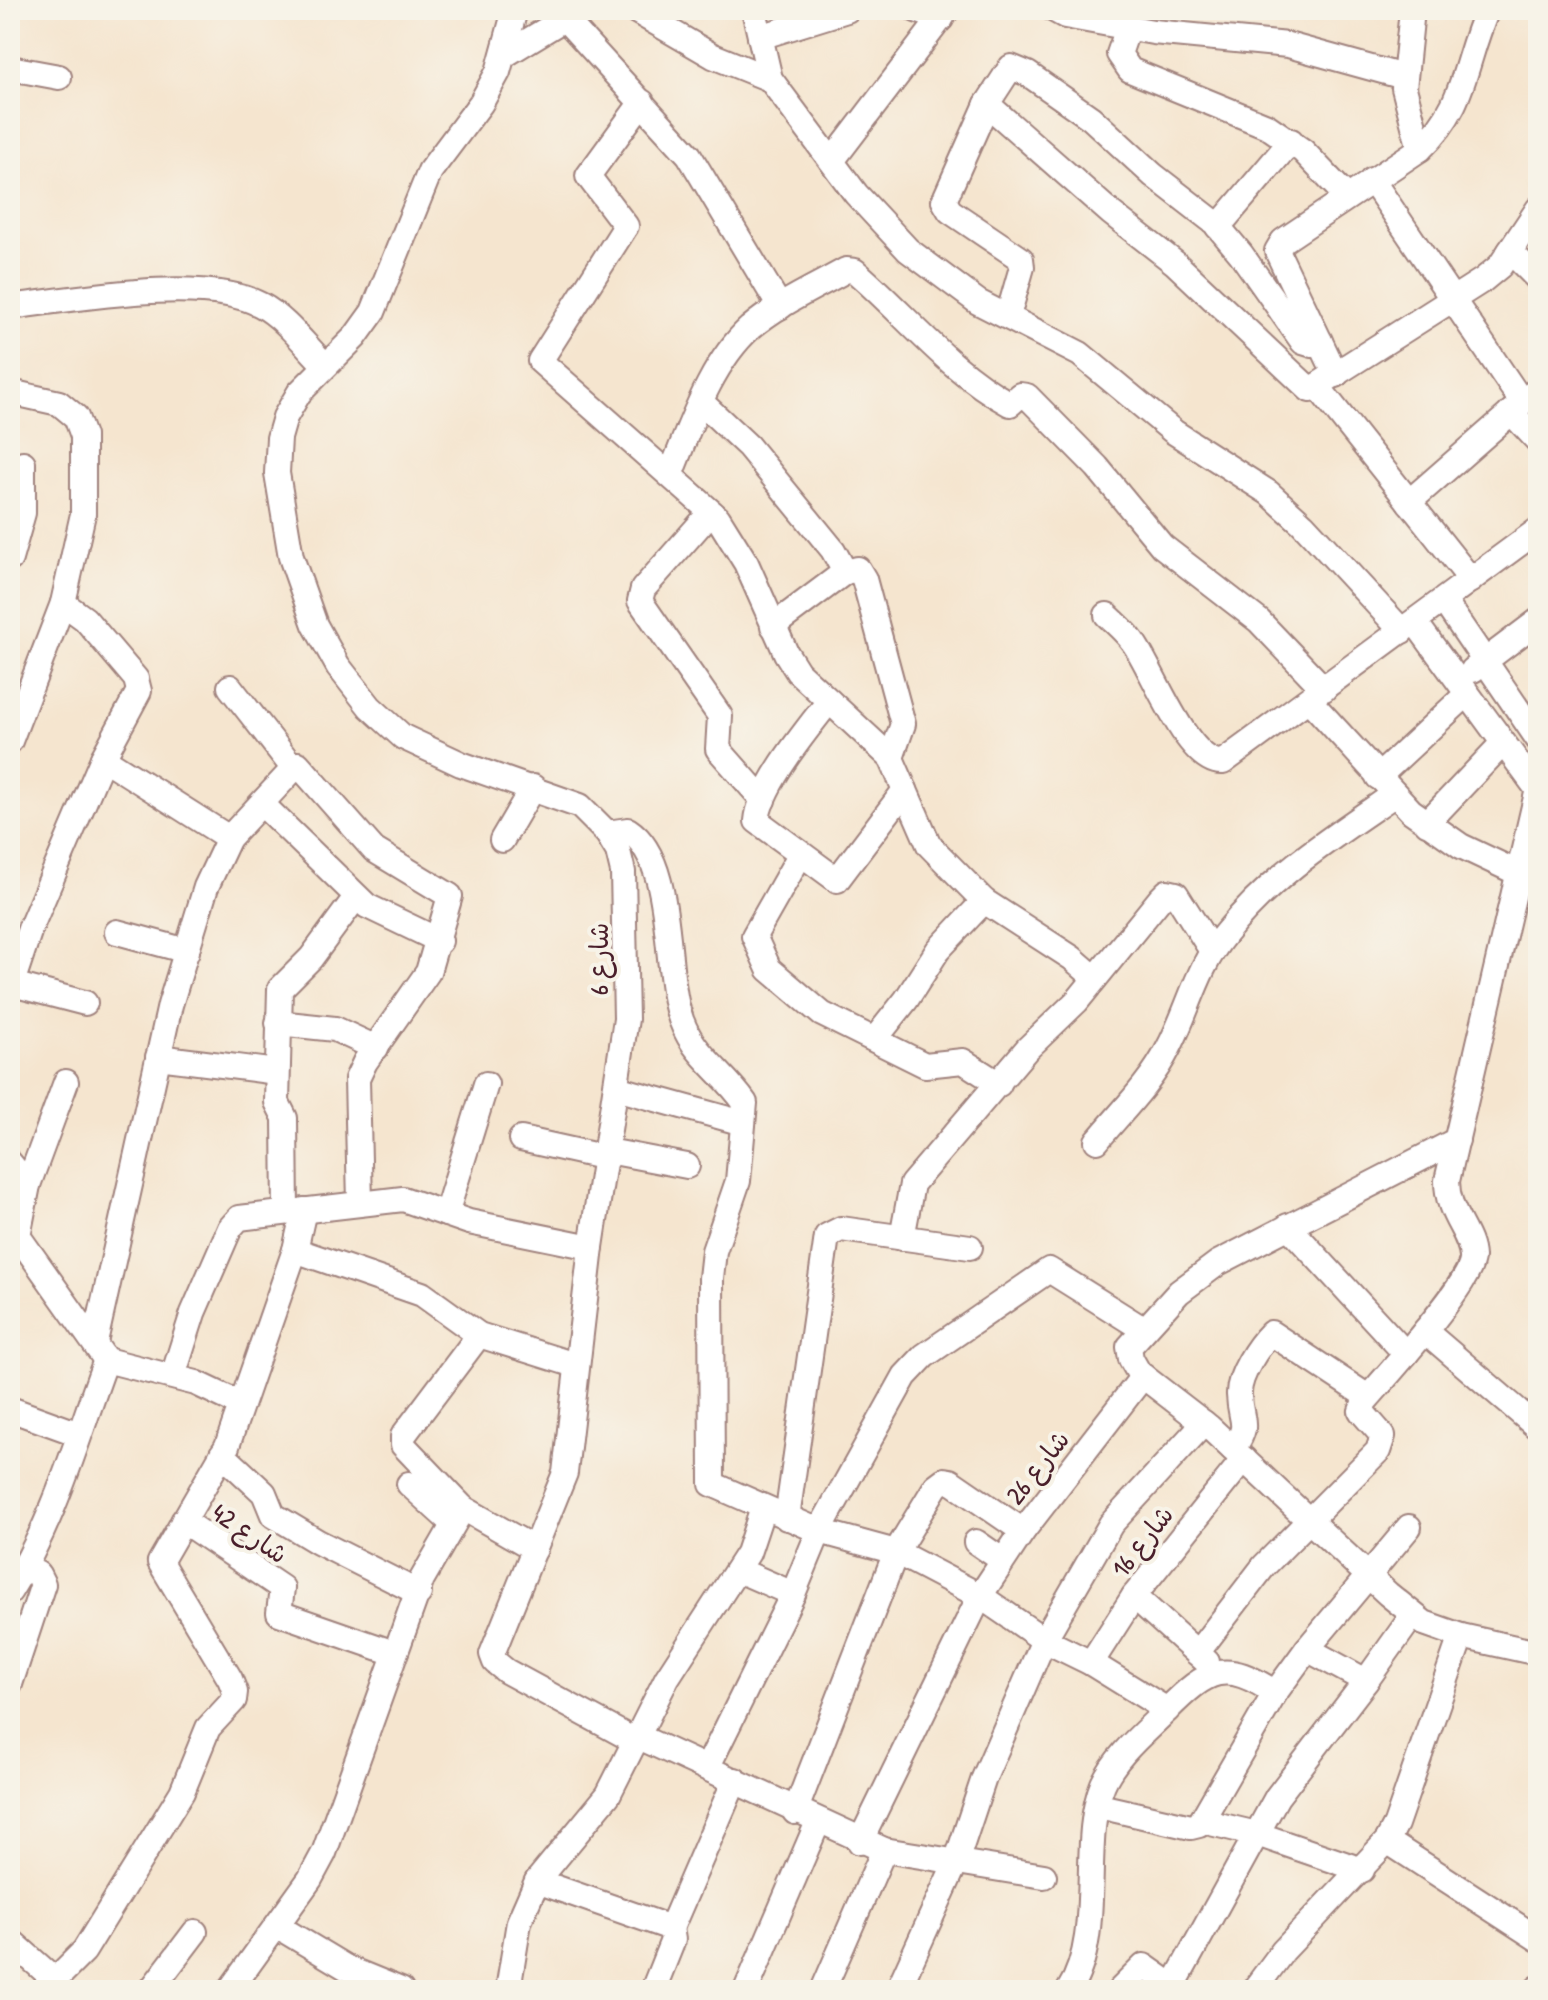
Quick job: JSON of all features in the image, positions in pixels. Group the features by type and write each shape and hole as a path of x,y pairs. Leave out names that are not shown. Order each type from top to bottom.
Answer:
{"street":[{"path":"515,10 503,56 481,103 430,171 373,312 355,337 324,364 299,393 285,417 279,438 277,473 291,557 315,625 338,666 370,707 403,737 461,764 580,806 607,833 628,830 647,851 658,883 670,970 683,1023 703,1059 745,1103 738,1181 714,1251 711,1278 710,1481 717,1488 819,1531 896,1552 980,1596 1044,1640 1091,1663 1167,1710"},
{"path":"634,10 713,56 770,79"},
{"path":"754,10 770,79 856,194 908,250 951,285 1080,354 1174,432 1269,493 1408,626 1462,688 1538,790 1457,1140 1447,1197 1473,1261 1425,1331 1368,1397 1361,1411 1383,1436 1378,1451 1247,1585 1197,1653"},
{"path":"760,37 847,10"},
{"path":"832,161 944,14 916,10"},
{"path":"1471,580 1409,502 1327,381 1320,341 1277,251 1283,241 1420,149 1450,116 1487,10"},
{"path":"1062,12 1128,28 1288,45 1404,77"},
{"path":"1406,13 1404,77 1420,149"},
{"path":"503,56 572,14 689,155 780,307"},
{"path":"1128,28 1119,54 1130,70 1267,126 1291,141 1347,197"},
{"path":"1008,316 1022,267 1021,259 950,211 944,201 987,104 1004,72 1011,67 1028,74 1091,118 1153,175 1218,227 1303,342 1313,345 1320,341"},
{"path":"10,68 59,77"},
{"path":"642,102 588,176 626,226 540,361 711,512 746,563 773,626 798,672 891,758 929,845 984,901 1072,958 1095,978"},
{"path":"987,104 1111,213 1175,263 1310,390 1452,302 1500,266 1538,209"},
{"path":"1218,227 1291,141"},
{"path":"1372,180 1452,302 1524,401 1538,441"},
{"path":"1510,251 1538,279"},
{"path":"670,475 701,402 730,352 748,330 780,307 846,270 855,271 920,336 979,385 1010,404 1020,395 1027,396 1097,467 1162,546 1259,621 1386,786 1427,823 1461,846 1518,873"},
{"path":"10,307 180,289 224,293 245,298 274,313 324,364"},
{"path":"10,392 59,403 76,417 83,436 83,514 63,603 10,741"},
{"path":"1409,502 1524,401"},
{"path":"701,402 748,446 833,550 845,572"},
{"path":"13,543 23,513 23,463"},
{"path":"711,512 643,589 640,601 720,716 718,749 763,800"},
{"path":"1107,615 1132,641 1176,722 1210,760 1223,762 1538,531"},
{"path":"773,626 845,572 858,569 864,579 900,709 902,735 891,758"},
{"path":"1444,601 1538,739"},
{"path":"63,603 85,619 140,686 138,696 103,758 19,933 11,986 85,1003"},
{"path":"1097,1141 1166,1053 1189,995 1212,951 1268,886 1386,786 1485,661 1538,621"},
{"path":"230,687 294,769"},
{"path":"829,701 798,741 763,800 757,821 837,880 905,790"},
{"path":"1427,823 1503,743"},
{"path":"103,758 229,838"},
{"path":"15,1581 60,1491 79,1434 100,1351 158,1057 206,887 229,838 294,769 302,765 380,856 449,894 440,941 421,986 357,1079 360,1203"},
{"path":"502,840 533,787"},
{"path":"262,804 356,897 378,913 440,941"},
{"name":"شارع 6","path":"607,833 618,851 623,872 627,949 626,1019 575,1365 565,1473 492,1654 495,1662 636,1738"},
{"path":"800,855 757,928 754,940 769,969 808,1003 925,1065 952,1061 972,1064 999,1084"},
{"path":"902,1238 912,1184 1167,892 1181,899 1212,951"},
{"path":"10,1940 50,1985 84,1951 182,1792 208,1728 234,1700 235,1692 230,1679 161,1567 163,1555 222,1454 295,1250 295,1211 285,1118 277,1102 280,989 311,958 356,897"},
{"path":"875,1039 938,950 984,901"},
{"path":"117,932 187,951"},
{"path":"278,1023 335,1029 376,1048"},
{"path":"158,1057 277,1072"},
{"path":"66,1082 28,1185 14,1237 100,1351 173,1376 240,1404"},
{"path":"446,1214 486,1084"},
{"path":"616,1088 743,1123"},
{"path":"521,1139 687,1166"},
{"path":"1457,1140 1218,1263 1179,1292 1129,1347 1131,1359 1143,1376 1204,1423 1413,1615 1424,1623 1461,1636 1538,1653"},
{"path":"10,1163 28,1185"},
{"path":"173,1376 193,1313 230,1228 239,1218 403,1199 469,1222 591,1247"},
{"path":"1288,1226 1406,1354"},
{"path":"787,1518 827,1236 841,1229 970,1247"},
{"path":"295,1250 422,1294 479,1335 575,1365"},
{"path":"708,1766 793,1594 819,1531 905,1376 924,1356 1043,1272 1054,1271 1143,1329"},
{"path":"1425,1331 1538,1428"},
{"path":"1238,1454 1245,1425 1239,1397 1242,1378 1271,1333 1368,1397"},
{"path":"458,1516 402,1441 479,1335"},
{"name":"شارع 26","path":"860,1842 980,1596 1023,1531 1143,1376"},
{"path":"10,1409 79,1434"},
{"path":"898,1990 956,1862 984,1778 1044,1640 1111,1524 1204,1423"},
{"path":"222,1454 264,1493 273,1515 318,1542 419,1593"},
{"name":"شارع 16","path":"1091,1663 1134,1596 1238,1454"},
{"path":"795,1812 896,1552 936,1486 944,1480 1023,1531"},
{"path":"409,1484 458,1516 535,1549"},
{"path":"508,1990 519,1922 537,1881 608,1795 698,1628 748,1553 763,1508"},
{"path":"230,1990 277,1926 324,1853 354,1776 394,1653 419,1593 458,1516"},
{"name":"شارع 42","path":"183,1521 282,1588 279,1613 394,1653"},
{"path":"1099,1806 1191,1827 1202,1821 1275,1693 1366,1574 1409,1527"},
{"path":"976,1542 1002,1560"},
{"path":"738,1570 793,1594"},
{"path":"10,1684 43,1584 38,1574 15,1581"},
{"path":"1134,1596 1217,1672"},
{"path":"1120,1990 1144,1966 1176,1988 1277,1797 1413,1615"},
{"path":"1254,1990 1283,1951 1387,1841 1396,1824 1461,1636"},
{"path":"1307,1649 1366,1681"},
{"path":"1069,1990 1080,1965 1086,1933 1099,1806 1108,1774 1199,1679 1217,1672 1235,1671 1275,1693"},
{"path":"636,1738 708,1766 860,1842 884,1850 1044,1876"},
{"path":"653,1990 673,1940 671,1928 735,1780"},
{"path":"1202,1821 1257,1834 1362,1870"},
{"path":"746,1990 818,1822"},
{"path":"1387,1841 1538,1939"},
{"path":"823,1990 884,1850"},
{"path":"537,1881 671,1928"},
{"path":"277,1926 336,1962 401,1990"},
{"path":"151,1990 195,1932"}]}
